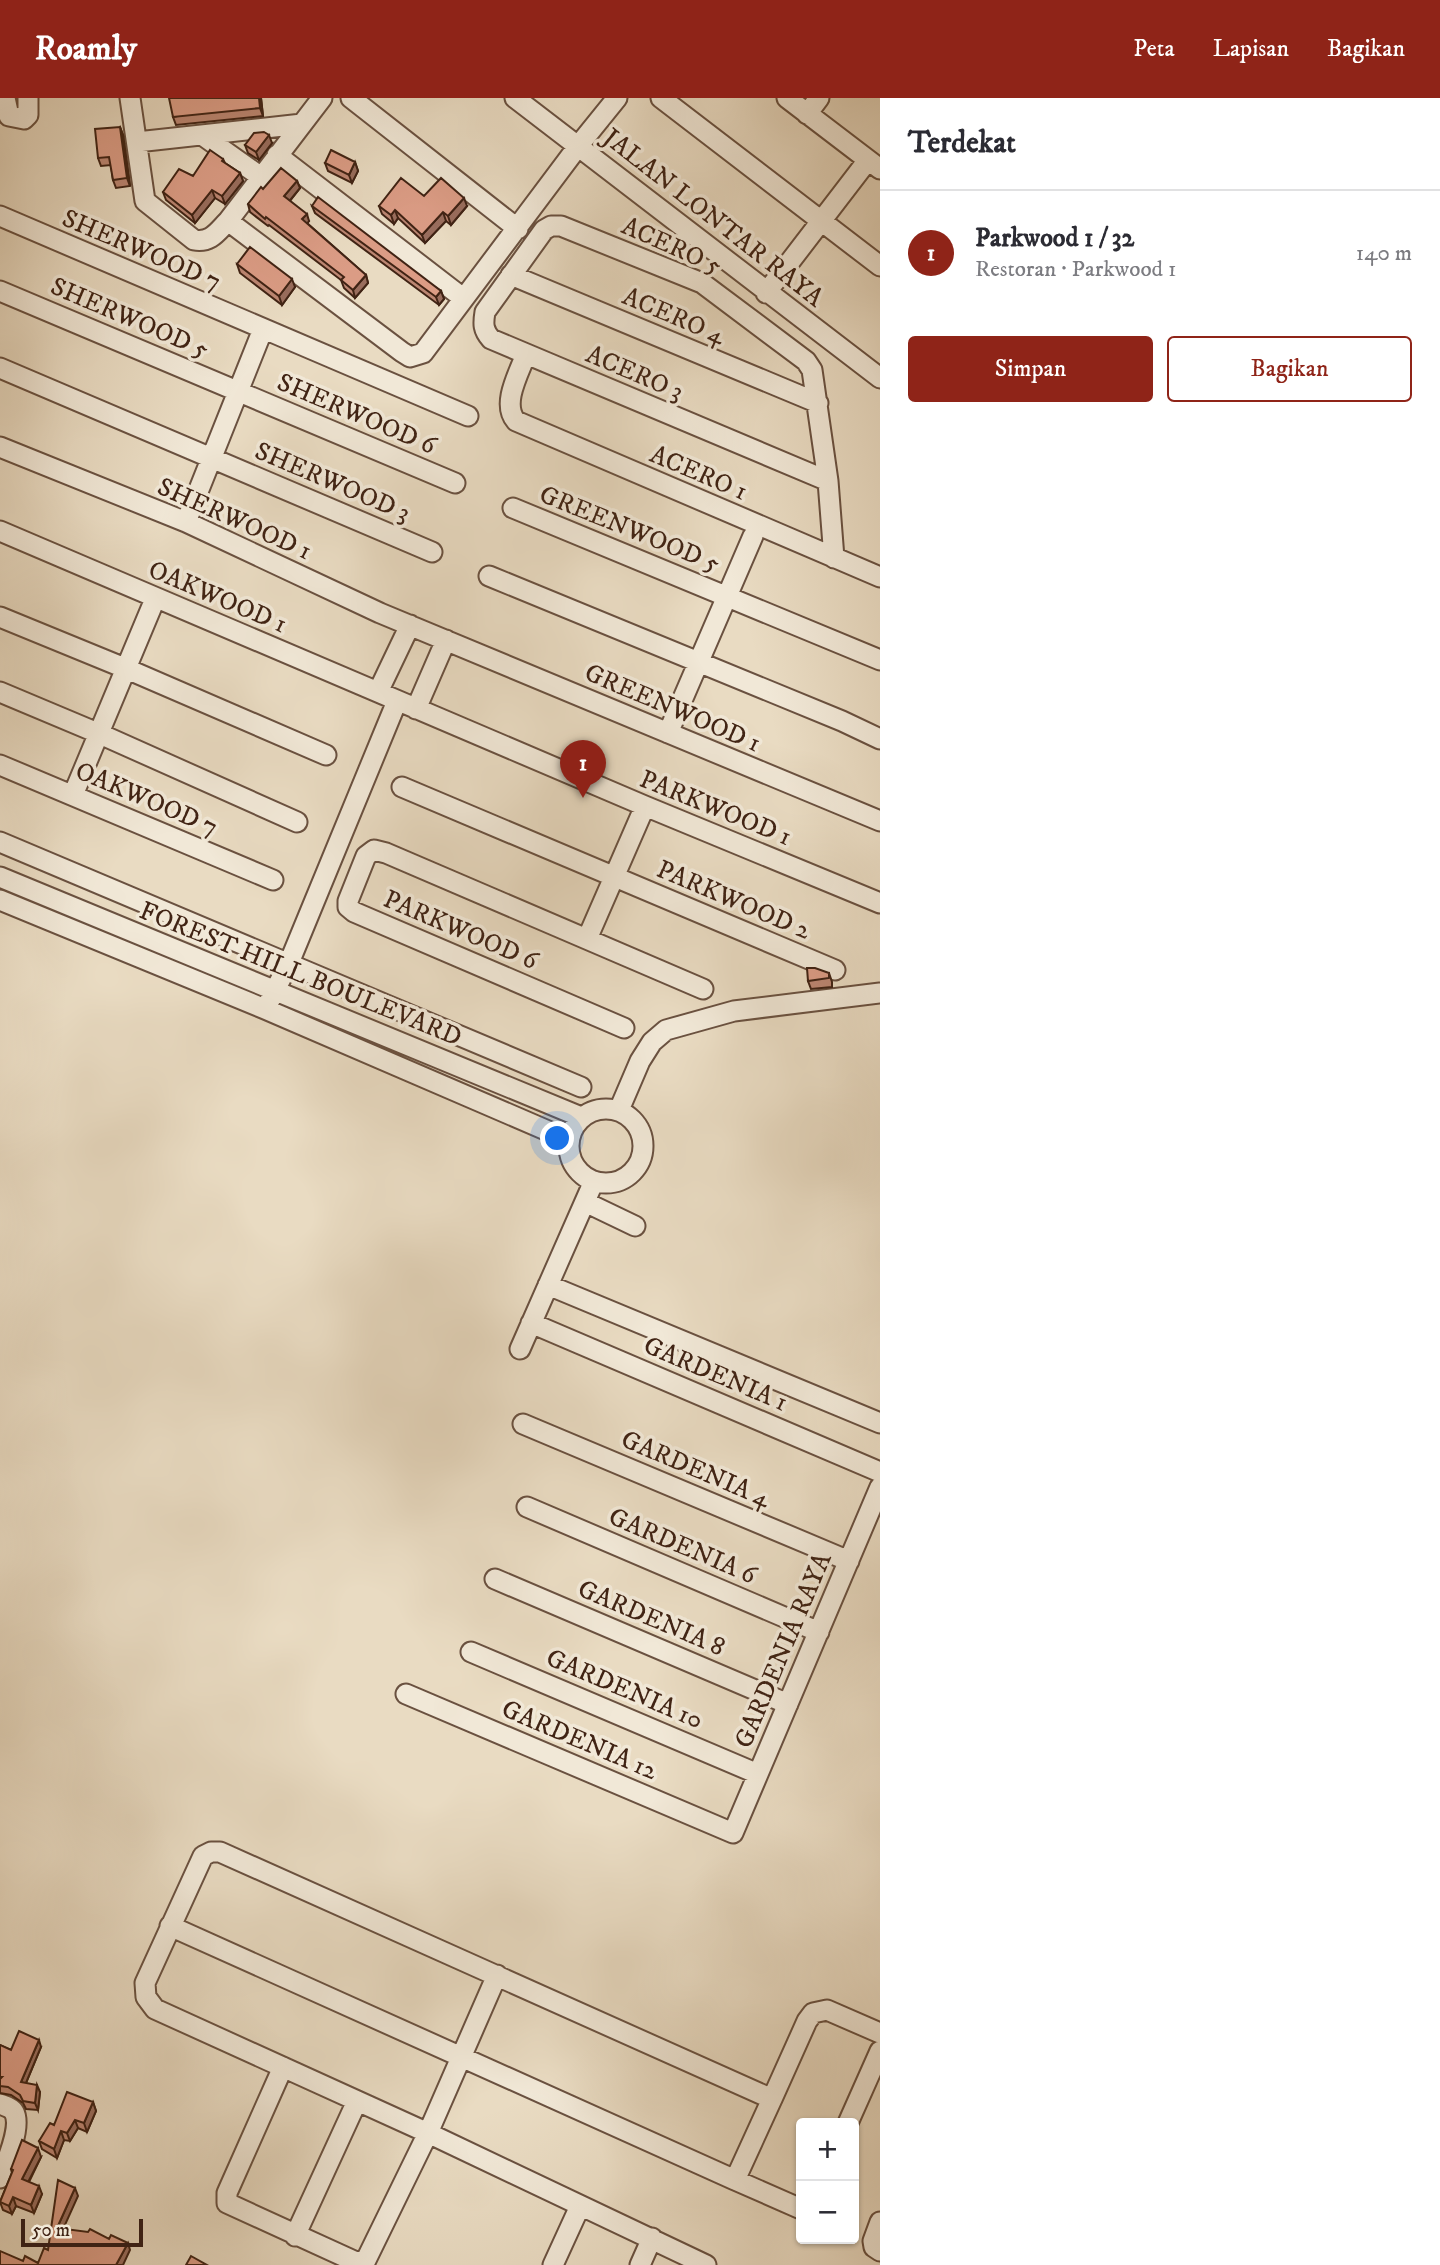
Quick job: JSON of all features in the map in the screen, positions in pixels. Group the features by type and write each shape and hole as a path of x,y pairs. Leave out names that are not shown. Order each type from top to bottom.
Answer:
{"street":[{"path":"5,98 9,116 24,119 28,115 28,98"},
{"path":"130,98 143,194 150,206 194,240 204,241 212,238 228,221 322,98"},
{"path":"351,98 518,229"},
{"name":"JALAN LONTAR RAYA","path":"515,98 880,378"},
{"path":"228,221 411,358 423,353 617,98"},
{"path":"660,98 880,265"},
{"path":"766,293 822,221 874,165 813,106 787,98"},
{"path":"137,142 303,124"},
{"path":"202,135 261,177"},
{"path":"277,156 463,298"},
{"name":"SHERWOOD 7","path":"0,216 468,416"},
{"name":"ACERO 5","path":"511,275 544,230 551,226 561,226 702,283 806,361 813,370 818,403"},
{"name":"ACERO 3","path":"511,275 485,312 483,323 485,332 491,339 828,481"},
{"name":"ACERO 4","path":"511,275 818,403"},
{"name":"SHERWOOD 5","path":"0,291 239,392"},
{"path":"186,522 263,329"},
{"name":"ACERO 1","path":"526,355 508,404 510,415 526,426 880,577"},
{"name":"SHERWOOD 3","path":"0,368 432,552"},
{"name":"SHERWOOD 6","path":"239,392 455,483"},
{"path":"818,403 834,558"},
{"path":"531,443 880,590"},
{"name":"SHERWOOD 1","path":"0,447 186,522 446,640"},
{"name":"GREENWOOD 5","path":"513,508 880,660"},
{"name":"OAKWOOD 1","path":"0,531 416,709"},
{"path":"667,733 753,536"},
{"path":"489,576 880,739"},
{"path":"73,795 155,599"},
{"path":"0,617 127,668 326,755"},
{"path":"378,692 410,625"},
{"path":"416,709 446,640"},
{"name":"GREENWOOD 1","path":"446,640 880,821"},
{"path":"0,692 297,822"},
{"path":"265,1009 289,963 397,701"},
{"name":"PARKWOOD 1","path":"416,709 880,902"},
{"name":"OAKWOOD 7","path":"0,765 273,880"},
{"name":"PARKWOOD 2","path":"402,787 835,970"},
{"path":"645,806 587,939 703,989"},
{"path":"0,842 581,1087"},
{"name":"PARKWOOD 6","path":"587,939 374,850 366,856 348,901 348,907 354,912 624,1028"},
{"name":"FOREST HILL BOULEVARD","path":"0,877 581,1117"},
{"name":"FOREST HILL BOULEVARD","path":"0,900 265,1009 569,1140"},
{"path":"619,1110 640,1061 652,1042 666,1030 734,1011 880,993"},
{"path":"606,1108 619,1110 639,1126 643,1152 639,1164 631,1174 620,1181 594,1181 583,1175 574,1165 569,1153 569,1140 581,1117 606,1108"},
{"path":"520,1349 594,1181"},
{"path":"585,1202 635,1226"},
{"path":"548,1285 880,1423"},
{"name":"GARDENIA 1","path":"531,1323 880,1472"},
{"name":"GARDENIA 4","path":"523,1424 849,1561"},
{"name":"GARDENIA RAYA","path":"733,1833 880,1487"},
{"name":"GARDENIA 6","path":"527,1507 819,1632"},
{"name":"GARDENIA 8","path":"495,1579 788,1704"},
{"name":"GARDENIA 10","path":"471,1651 758,1774"},
{"name":"GARDENIA 12","path":"406,1694 733,1833"},
{"path":"706,2265 428,2133 155,2009 146,1997 145,1983 203,1856 220,1852 772,2099"},
{"path":"170,1926 796,2207"},
{"path":"284,2067 227,2193 228,2203 356,2262 366,2260 428,2133 497,1975"},
{"path":"735,2180 813,2013 827,2010 880,2033"},
{"path":"850,2118 880,2051"},
{"path":"295,2236 357,2101"},
{"path":"0,2104 12,2109 16,2115 12,2148 0,2178"},
{"path":"553,2265 580,2206"},
{"path":"880,2222 873,2241 874,2247 880,2251"},
{"path":"640,2265 652,2238"}],"building":[{"path":"169,98 259,98 260,108 173,117"},
{"path":"120,127 127,178 113,180 109,157 98,158 95,129"},
{"path":"264,132 269,135 256,152 245,145 254,133"},
{"path":"210,150 240,173 222,196 212,190 192,215 163,192 179,169 193,176"},
{"path":"331,150 355,162 349,175 325,163"},
{"path":"281,168 297,181 284,196 307,214 302,219 366,275 353,290 341,280 344,277 248,204"},
{"path":"401,178 424,196 441,178 464,198 448,216 443,212 422,235 395,210 391,215 379,206"},
{"path":"318,197 441,291 436,297 312,206"},
{"path":"250,247 292,279 279,296 237,264"},
{"path":"807,968 829,973 829,978 808,981"},
{"path":"19,2031 39,2040 21,2082 37,2085 35,2103 23,2101 20,2095 8,2087 0,2086 0,2045 11,2050"},
{"path":"67,2092 93,2102 84,2123 75,2120 67,2133 61,2131 54,2149 39,2141 50,2123 54,2125"},
{"path":"22,2140 38,2148 22,2179 39,2186 31,2205 13,2197 9,2206 0,2202"},
{"path":"58,2180 75,2188 57,2228 88,2232 90,2229 109,2239 111,2235 128,2243 116,2265 0,2265 0,2251 23,2261 25,2256 38,2263 44,2248 48,2250"},
{"path":"191,2256 207,2265 186,2265"}],"place":[{"name":"Parkwood 1 / 32","path":"583,798"}]}
